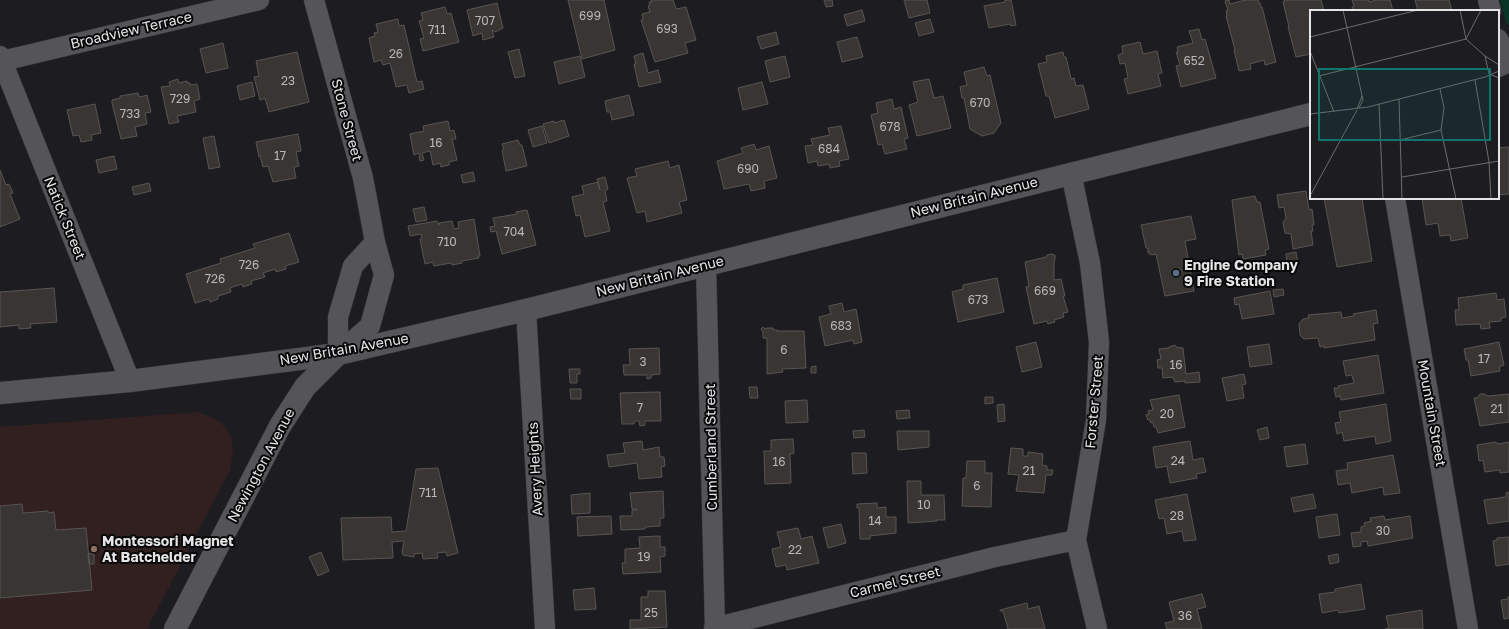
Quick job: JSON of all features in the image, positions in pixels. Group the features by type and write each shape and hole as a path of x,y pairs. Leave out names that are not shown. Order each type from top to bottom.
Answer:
{"main road":[{"path":"1499,66 1509,62"},
{"name":"New Britain Avenue","path":"0,393 130,381 338,354 526,310 1310,114"},
{"name":"Newington Avenue","path":"175,629 280,426 305,387 338,354"}],"street":[{"name":"Broadview Terrace","path":"1,58 259,0"},
{"name":"Stone Street","path":"314,0 363,178 375,242 384,275 370,326 338,354"},
{"path":"1488,0 1491,10"},
{"path":"1499,42 1509,56"},
{"name":"Natick Street","path":"1,58 130,381"},
{"name":"Forster Street","path":"1071,174 1090,263 1099,342 1096,420 1076,540 1097,629"},
{"name":"Mountain Street","path":"1395,199 1468,629"},
{"path":"338,354 338,317 352,266 375,242"},
{"name":"Cumberland Street","path":"706,265 714,629"},
{"name":"Avery Heights","path":"526,310 545,629"},
{"name":"Carmel Street","path":"714,629 995,557 1076,540"}],"shaded area":[{"name":"Montessori Magnet At Batchelder","path":"198,412 214,418 228,431 232,440 233,450 230,470 147,629 0,629 0,427"}],"green space":[{"path":"1500,0 1509,0 1509,26 1506,22"}],"building":[{"path":"568,0 604,0 615,50 582,59"},
{"path":"651,0 673,0 676,9 686,7 696,40 685,43 688,53 655,62 641,20 643,19 642,14 650,12 648,6 650,5 649,2 652,2"},
{"path":"824,0 832,0 833,6 826,7"},
{"path":"904,0 927,0 930,13 909,18"},
{"path":"1005,0 1011,0 1016,25 1011,26 1010,24 989,28 984,6 1005,2"},
{"path":"1229,0 1230,4 1245,0 1258,0 1262,7 1276,62 1265,65 1264,60 1250,64 1251,69 1239,71 1226,16 1226,11 1228,11 1225,1"},
{"path":"1284,0 1321,0 1324,10 1310,10 1310,54 1296,57 1288,27"},
{"path":"1352,0 1369,0 1369,2 1377,0 1390,0 1393,10 1353,10 1352,7 1354,6"},
{"path":"1415,0 1449,0 1452,10 1418,10"},
{"path":"497,3 503,28 495,32 492,30 494,37 483,40 482,33 473,36 467,10"},
{"path":"445,7 447,14 451,13 459,42 423,51 420,39 424,38 419,21 423,20 421,13"},
{"path":"862,10 865,21 847,26 844,15"},
{"path":"398,19 399,26 404,25 417,82 422,81 424,89 409,93 407,85 396,87 390,63 383,65 381,60 374,62 369,38 375,36 374,33 378,32 376,24"},
{"path":"930,19 934,32 919,36 915,23"},
{"path":"1199,29 1202,40 1205,39 1216,78 1181,87 1176,66 1180,65 1176,52 1178,52 1177,47 1193,43 1189,31"},
{"path":"776,32 779,44 761,49 757,37"},
{"path":"857,37 863,57 842,62 837,42"},
{"path":"1140,42 1143,54 1157,51 1162,73 1158,74 1161,86 1128,94 1124,79 1128,78 1125,63 1120,64 1118,55 1123,53 1122,46"},
{"path":"223,43 228,68 206,73 200,49"},
{"path":"519,49 525,76 515,78 508,52"},
{"path":"297,52 309,102 269,112 265,98 260,100 254,77 259,76 256,61"},
{"path":"1063,52 1064,57 1066,57 1071,79 1074,78 1076,86 1083,85 1089,109 1055,118 1049,96 1046,96 1038,64 1047,62 1046,56"},
{"path":"643,53 648,73 658,70 661,82 639,87 634,64 636,64 634,56"},
{"path":"580,56 585,77 559,84 554,62"},
{"path":"785,56 790,77 770,82 765,61"},
{"path":"984,67 987,76 990,75 1001,123 994,133 982,136 970,129 964,98 962,98 960,87 967,85 964,72"},
{"path":"178,79 179,83 187,81 190,85 197,84 200,99 194,101 196,112 177,116 179,122 169,124 161,87 170,86 169,82"},
{"path":"929,79 934,98 943,96 951,128 917,136 909,105 918,102 913,82"},
{"path":"252,82 255,96 240,100 237,86"},
{"path":"762,82 768,104 743,110 738,88"},
{"path":"138,93 140,97 147,95 151,112 145,113 147,124 135,127 137,136 121,139 112,100 120,98 120,96"},
{"path":"629,95 634,115 612,120 610,112 607,112 605,101"},
{"path":"892,99 894,109 901,107 908,138 904,139 907,149 885,154 882,144 878,145 871,115 878,113 876,103"},
{"path":"95,104 101,133 91,135 92,140 81,142 79,135 73,136 67,110"},
{"path":"564,120 569,136 549,143 543,124"},
{"path":"448,121 450,131 454,130 456,139 452,139 457,160 449,162 449,165 441,167 440,163 433,165 430,151 422,153 424,160 420,161 419,153 414,155 410,134 424,131 423,126"},
{"path":"542,126 547,143 533,147 528,130"},
{"path":"841,126 849,159 839,161 840,166 830,168 829,164 818,166 817,161 808,163 805,146 813,145 811,139 830,135 828,128"},
{"path":"298,134 301,151 296,152 299,166 294,167 296,178 273,182 268,166 263,167 256,142"},
{"path":"214,136 220,167 209,169 203,138"},
{"path":"518,140 520,145 522,145 527,166 506,171 502,150 504,149 502,144"},
{"path":"754,144 756,150 769,146 777,178 764,181 765,188 751,191 749,184 724,189 717,161 743,153 741,148"},
{"path":"1509,147 1509,194 1499,195 1499,148"},
{"path":"114,156 117,169 99,173 96,160"},
{"path":"668,161 670,168 679,165 687,200 679,202 682,213 647,222 645,211 637,213 627,178 637,176 635,169"},
{"path":"0,170 6,185 9,184 13,193 10,194 20,219 0,227"},
{"path":"473,172 475,181 463,183 461,175"},
{"path":"605,177 608,189 605,191 607,201 603,202 610,231 585,237 580,215 576,216 572,197 584,194 582,186 598,182 597,179"},
{"path":"149,183 151,191 134,195 132,187"},
{"path":"1306,191 1309,210 1312,209 1314,225 1312,225 1313,231 1311,231 1313,245 1293,249 1291,234 1285,233 1283,222 1286,218 1284,207 1279,208 1277,195"},
{"path":"1255,196 1257,202 1260,202 1269,249 1265,250 1266,255 1243,259 1242,254 1239,255 1232,200"},
{"path":"1324,199 1362,199 1372,261 1337,267"},
{"path":"1422,199 1461,199 1468,238 1451,241 1450,235 1440,236 1438,223 1426,225"},
{"path":"424,207 427,220 416,222 413,209"},
{"path":"527,210 536,245 502,254 496,231 491,232 490,227 495,226 493,218 517,214 516,212"},
{"name":"Engine Company 9 Fire Station","path":"1191,216 1196,239 1185,241 1194,291 1165,296 1156,254 1152,255 1148,253 1148,248 1146,248 1141,225"},
{"path":"474,219 480,256 478,256 479,258 462,261 462,263 452,265 451,263 434,266 433,262 425,264 420,239 422,238 421,234 410,236 408,226 437,221 439,225 439,223 452,221 454,229 459,228 458,222"},
{"path":"289,233 299,262 285,266 286,269 276,272 275,269 263,273 265,277 251,281 252,284 243,287 242,284 230,288 231,292 218,296 218,299 210,302 209,299 195,303 186,274 221,263 220,259 255,248 253,244"},
{"path":"1296,252 1298,264 1287,265 1286,254"},
{"path":"1047,255 1055,255 1054,280 1061,279 1065,296 1063,296 1068,312 1063,313 1064,317 1054,320 1055,322 1048,324 1047,321 1034,324 1026,287 1029,286 1025,262 1046,257"},
{"path":"997,278 1004,312 958,322 952,292 963,289 963,285"},
{"path":"54,288 57,322 30,324 31,328 19,329 19,325 0,327 0,292"},
{"path":"1283,289 1284,295 1274,297 1273,290"},
{"path":"1270,291 1274,314 1242,319 1239,304 1235,305 1234,298"},
{"path":"1496,293 1497,300 1504,299 1506,317 1501,318 1501,321 1489,322 1490,328 1481,329 1480,324 1456,325 1455,310 1459,310 1458,298"},
{"path":"842,303 844,312 856,309 862,342 854,344 853,340 825,346 819,317 831,314 829,306"},
{"path":"1376,310 1378,323 1373,324 1375,340 1324,348 1324,346 1320,347 1318,338 1304,339 1300,335 1299,324 1303,319 1309,318 1308,315 1341,312 1342,318 1354,316 1353,314"},
{"path":"763,327 765,329 773,328 773,330 777,331 804,331 806,368 782,369 783,372 767,374 767,338 763,338 763,332 761,329"},
{"path":"1036,342 1042,367 1022,372 1016,347"},
{"path":"1499,342 1504,365 1499,367 1500,371 1471,376 1464,349"},
{"path":"1269,344 1272,364 1250,367 1247,347"},
{"path":"1175,345 1176,347 1183,348 1186,374 1199,372 1200,382 1175,382 1173,377 1163,378 1162,368 1158,368 1157,360 1161,359 1159,349 1169,348"},
{"path":"659,348 660,374 651,375 651,378 647,379 647,375 624,375 623,365 630,365 629,349"},
{"path":"1378,355 1384,393 1341,400 1340,396 1336,397 1334,388 1339,388 1338,386 1354,383 1352,375 1346,376 1343,361"},
{"path":"816,366 816,373 811,373 811,367"},
{"path":"569,369 580,369 580,374 577,374 577,383 570,383"},
{"path":"1244,374 1246,384 1242,385 1244,398 1227,401 1222,378"},
{"path":"749,387 757,387 758,398 750,398"},
{"path":"570,389 581,389 581,399 571,399"},
{"path":"660,392 661,421 645,421 645,425 640,426 639,421 634,421 634,424 622,424 620,393"},
{"path":"1480,394 1488,396 1509,394 1509,422 1480,426 1474,398 1477,398"},
{"path":"1179,395 1185,427 1158,433 1153,422 1151,423 1150,420 1148,420 1146,415 1149,414 1148,411 1153,410 1150,400"},
{"path":"985,397 993,397 993,403 985,404"},
{"path":"807,400 808,422 786,423 785,401"},
{"path":"1004,404 1005,421 998,422 997,405"},
{"path":"1386,404 1391,441 1376,444 1375,436 1344,441 1342,432 1337,434 1335,423 1341,422 1339,412"},
{"path":"909,410 910,418 897,419 896,411"},
{"path":"1267,427 1269,438 1260,440 1257,430"},
{"path":"864,430 865,437 854,438 853,431"},
{"path":"897,431 929,431 929,447 898,450"},
{"path":"793,439 794,453 790,454 791,483 765,484 764,451 771,451 771,440"},
{"path":"642,441 643,450 659,447 660,457 664,457 665,466 661,467 662,477 639,479 637,463 609,467 607,455 625,453 623,443"},
{"path":"1190,441 1193,460 1203,458 1206,472 1196,474 1197,478 1170,483 1167,466 1156,468 1153,447"},
{"path":"1496,442 1497,444 1509,442 1509,472 1500,473 1500,470 1485,472 1483,460 1479,461 1477,445"},
{"path":"1305,444 1308,464 1287,467 1284,447"},
{"path":"1011,448 1023,449 1023,456 1028,456 1028,452 1043,454 1042,465 1047,466 1047,470 1053,470 1052,475 1046,475 1044,493 1016,491 1019,475 1008,474"},
{"path":"852,453 866,453 867,473 853,474"},
{"path":"1393,455 1400,493 1384,495 1383,487 1352,493 1350,483 1338,485 1336,471 1348,469 1347,463"},
{"path":"967,461 985,461 985,473 992,473 991,507 962,506 963,478 966,478"},
{"path":"438,468 458,553 447,556 446,552 437,553 438,558 423,559 422,553 414,554 414,557 403,555 402,552 404,541 392,542 393,558 343,560 341,518 391,517 392,532 406,531 416,469"},
{"path":"907,481 921,481 921,495 944,495 945,520 908,523"},
{"path":"663,491 664,518 660,518 660,526 645,527 645,529 621,530 620,516 632,516 632,510 637,510 632,509 630,493"},
{"path":"1509,492 1509,521 1488,524 1484,500 1506,497 1506,493"},
{"path":"590,493 590,513 572,514 571,495"},
{"path":"1187,494 1196,540 1184,541 1182,531 1167,534 1164,518 1159,519 1155,500"},
{"path":"1313,494 1316,508 1294,512 1291,498"},
{"path":"877,503 877,508 886,507 886,517 896,517 896,533 870,536 870,539 860,539 859,508 857,508 857,504"},
{"path":"22,504 23,513 54,512 56,530 86,528 92,590 0,598 0,506"},
{"path":"1337,514 1340,535 1319,538 1316,517"},
{"path":"611,516 612,534 578,536 577,517"},
{"path":"1384,516 1385,520 1410,516 1413,538 1368,546 1367,541 1361,542 1361,546 1353,547 1351,533 1361,532 1361,527 1365,526 1364,523 1371,521 1370,518"},
{"path":"841,524 846,543 828,548 823,528"},
{"path":"798,528 801,539 812,536 819,563 787,570 786,565 776,567 772,549 781,547 777,532"},
{"path":"660,536 660,547 665,547 665,556 660,557 661,572 623,574 622,563 625,563 625,549 640,548 639,537"},
{"path":"1509,537 1509,564 1496,566 1493,541 1497,540 1497,538"},
{"path":"321,552 329,571 318,576 309,557"},
{"path":"94,553 94,564 89,564 88,554"},
{"path":"1338,554 1339,562 1330,564 1328,556"},
{"path":"1361,584 1365,609 1339,613 1338,610 1322,613 1319,594 1335,592 1335,589"},
{"path":"594,588 596,609 575,610 573,590"},
{"path":"648,591 665,591 667,627 630,629 630,620 641,620 641,597 648,597"},
{"path":"1202,594 1206,607 1197,609 1202,629 1167,629 1165,623 1174,621 1169,602"},
{"path":"1509,596 1509,618 1504,619 1501,600 1508,599"},
{"path":"1027,603 1028,609 1039,606 1045,629 1008,629 1003,611 1000,610"},
{"path":"1422,610 1423,629 1385,629 1389,628 1386,616"}],"place":[{"name":"Engine Company 9 Fire Station","path":"1176,273"},
{"name":"Montessori Magnet At Batchelder","path":"94,549"}]}
